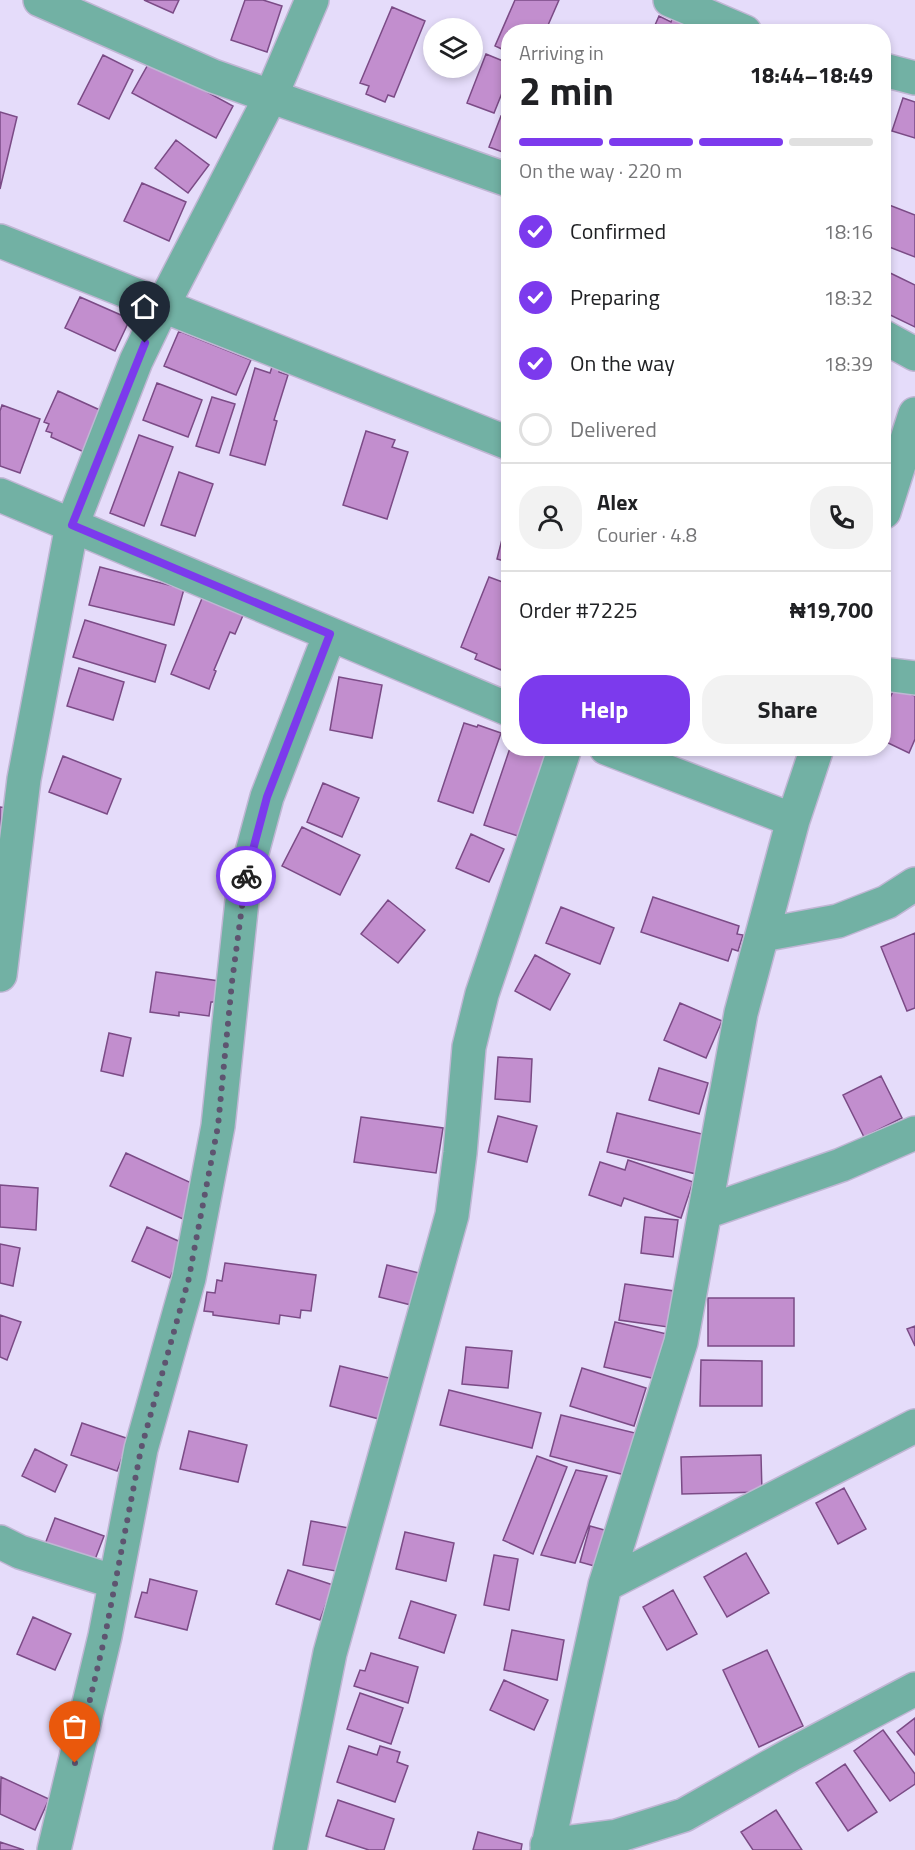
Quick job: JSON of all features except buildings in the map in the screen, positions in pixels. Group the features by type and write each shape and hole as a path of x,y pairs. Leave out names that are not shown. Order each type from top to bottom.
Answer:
{"street":[{"path":"40,0 213,76 501,178"},
{"path":"1,969 12,774 72,525 136,361 271,96 312,0"},
{"path":"670,0 726,24"},
{"path":"891,72 915,78"},
{"path":"0,241 501,440"},
{"path":"891,341 915,354"},
{"path":"891,490 914,419"},
{"path":"0,495 501,706"},
{"path":"54,1850 105,1636 141,1449 189,1278 215,1137 244,882 267,797 330,634"},
{"path":"290,1850 330,1653 452,1215 469,1047 482,994 562,756"},
{"path":"627,756 793,820"},
{"path":"814,756 793,820 741,1013 681,1342 606,1586 547,1848 617,1836 684,1815 792,1754 915,1689"},
{"path":"762,935 838,921 887,902 915,884"},
{"path":"706,1212 841,1165 915,1133"},
{"path":"606,1586 915,1426"},
{"path":"0,1542 20,1552 115,1582"}],"way so far":[{"path":"75,1763 105,1636 141,1449 189,1278 218,1126 232,982 246,876"}],"route":[{"path":"145,343 72,525 330,634 267,797 246,876"}]}
